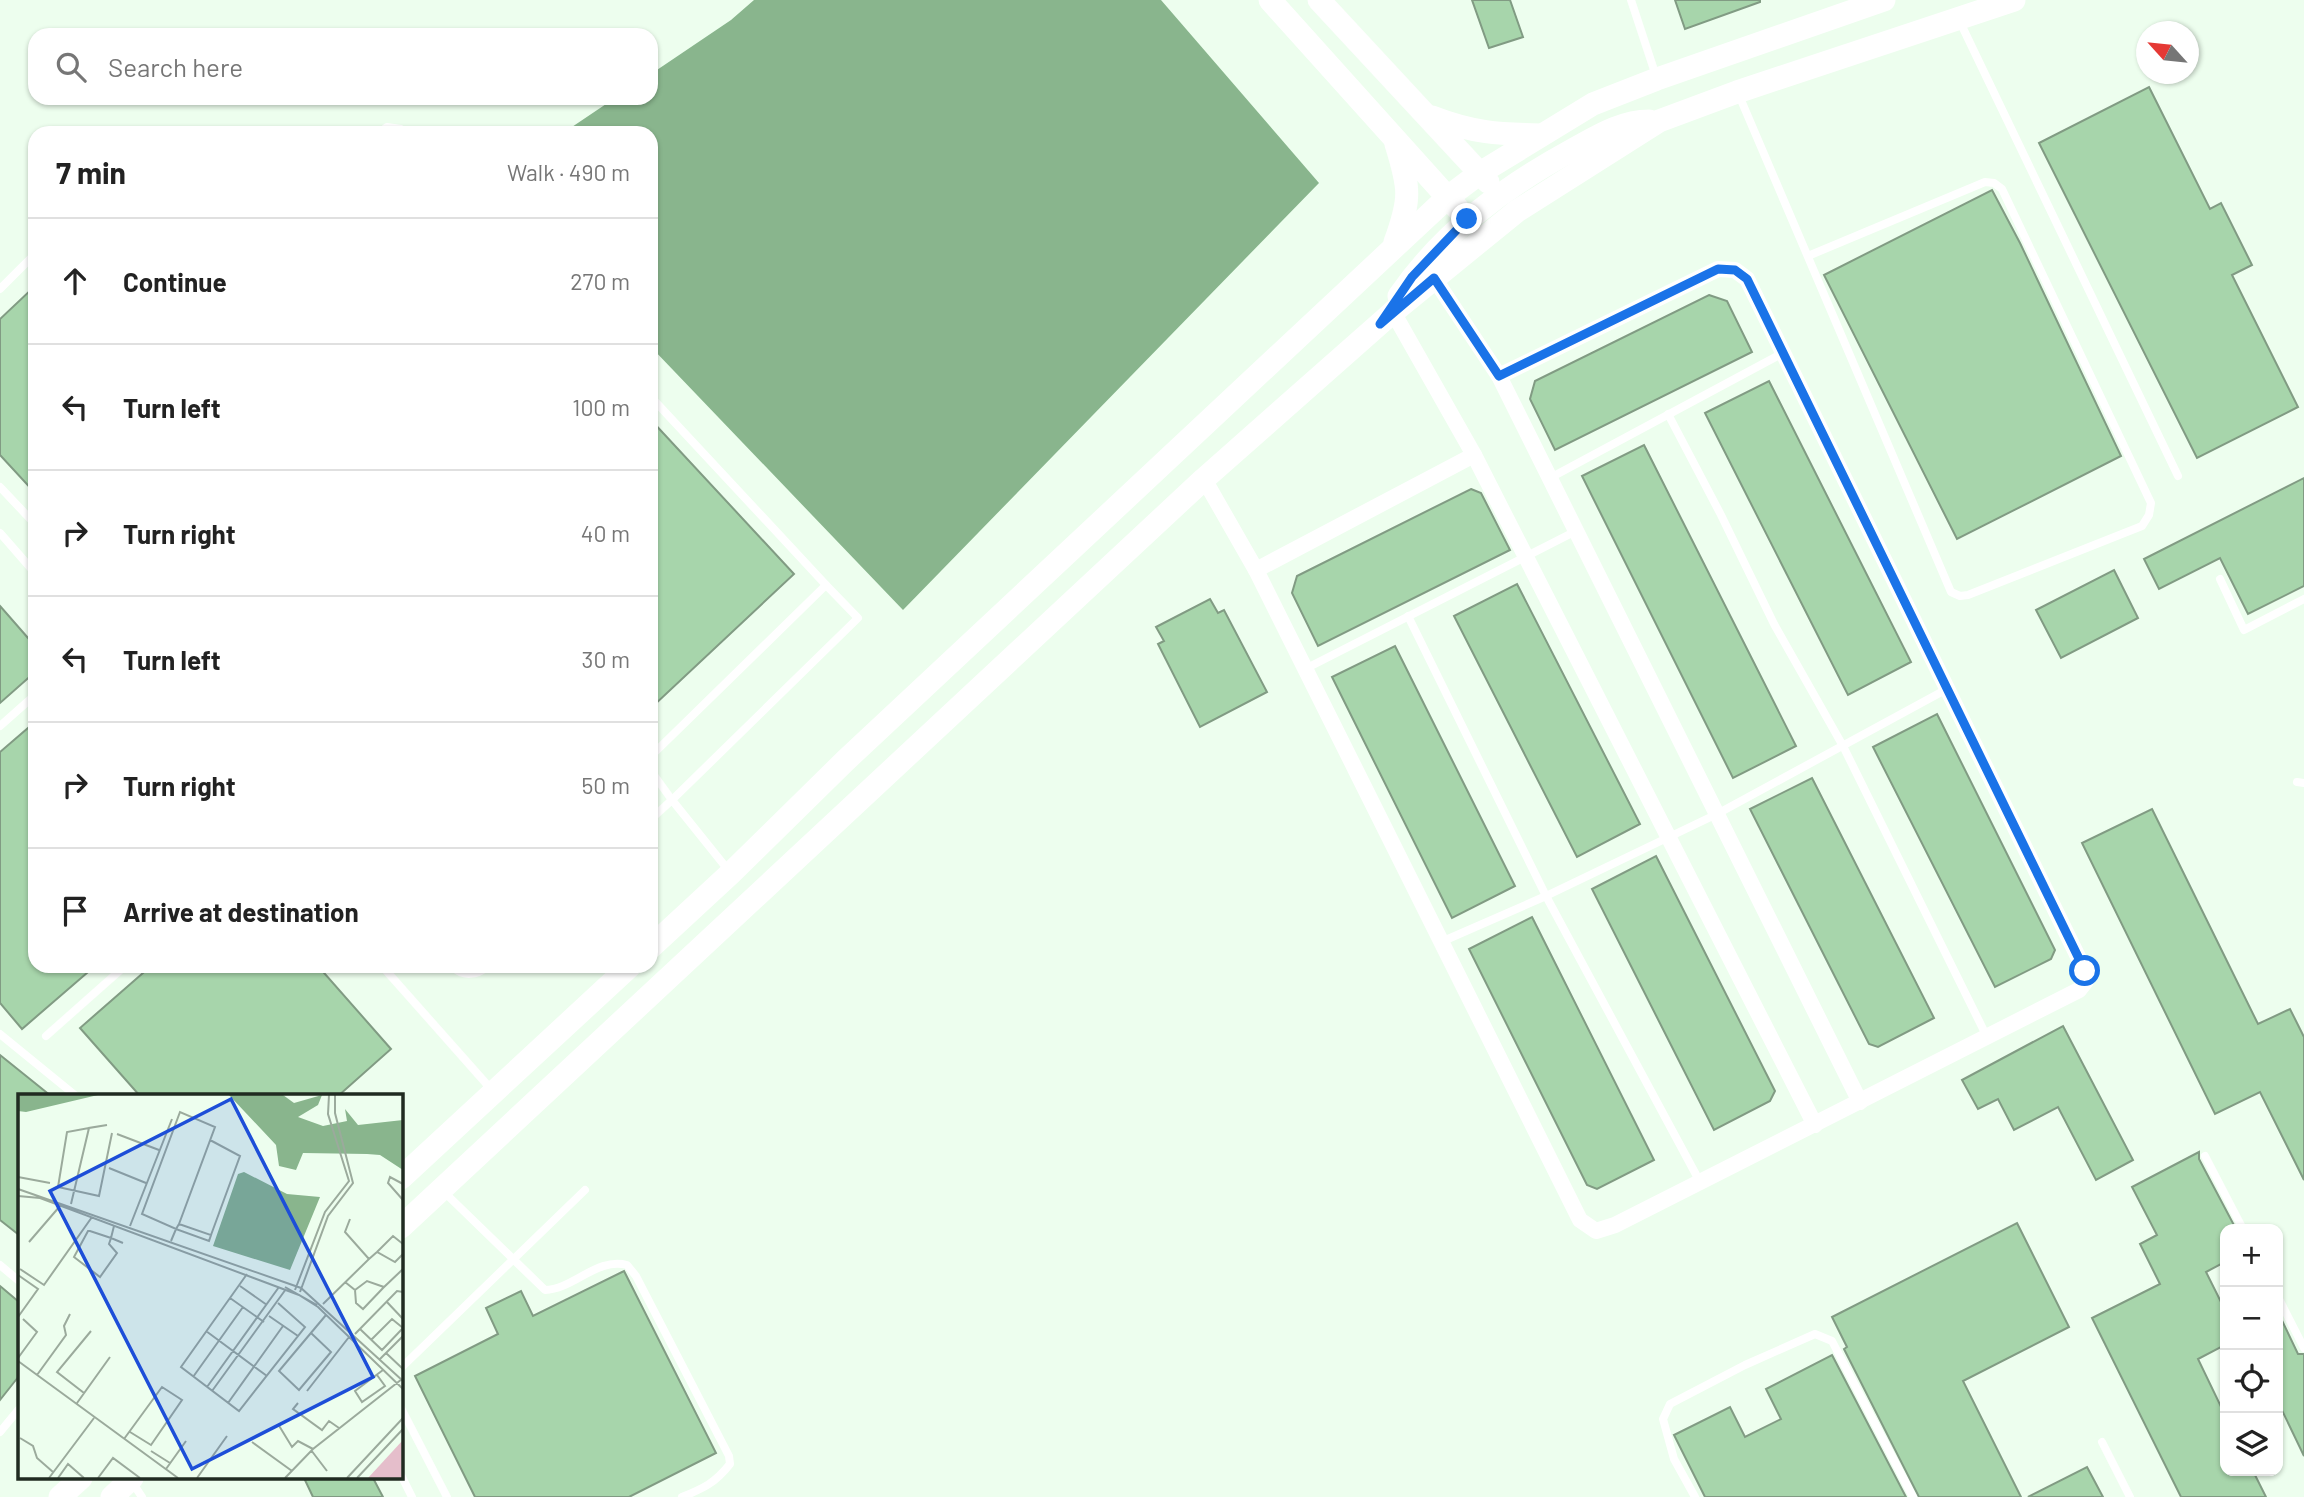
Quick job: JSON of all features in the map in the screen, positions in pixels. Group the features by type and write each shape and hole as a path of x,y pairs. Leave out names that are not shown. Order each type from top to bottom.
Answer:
{"street":[{"path":"1270,0 1467,219"},
{"path":"1319,0 1499,194"},
{"path":"658,941 845,761 1448,197 1480,173 1593,104 1884,0"},
{"path":"402,1226 1204,480 1386,318 1517,211 1659,121 1737,92 2014,0"},
{"path":"1426,115 1462,129 1495,134 1541,135"},
{"path":"1386,318 1412,277 1467,219 1499,194 1553,160 1610,130 1641,121 1659,121"},
{"path":"1392,249 1408,207 1406,176 1394,137"},
{"path":"1204,480 1256,570 1580,1220 1595,1231 1615,1225 2079,990 2086,981 2085,971 1747,279 1735,270 1718,269 1499,376"},
{"path":"1434,278 1499,376 1860,1102"},
{"path":"1386,318 1474,455 1815,1125"},
{"path":"1256,570 1474,455"},
{"path":"845,761 871,788"},
{"path":"402,1177 622,973"},
{"path":"60,1497 79,1480"},
{"path":"112,1497 135,1485"}],"lane":[{"path":"1631,0 1657,79"},
{"path":"1958,19 2178,476"},
{"path":"1737,92 1951,592 1960,596 1968,595 2142,526 2149,515 2151,503 2002,189 1994,183 1985,182 1808,256"},
{"path":"0,289 28,261"},
{"path":"1550,478 1783,353"},
{"path":"658,405 858,618 658,813"},
{"path":"1668,414 1721,514 1774,624 1843,746 1987,1037"},
{"path":"0,486 28,516"},
{"path":"1305,669 1576,531"},
{"path":"0,533 28,565"},
{"path":"2220,579 2244,629 2304,599"},
{"path":"658,749 826,585"},
{"path":"1408,616 1546,896 1700,1182"},
{"path":"1441,943 1717,814 1947,689"},
{"path":"0,726 28,701"},
{"path":"658,781 731,873"},
{"path":"46,1036 117,973"},
{"path":"388,973 493,1092"},
{"path":"0,1034 74,1094"},
{"path":"2205,1156 2240,1224"},
{"path":"441,1189 545,1290 557,1289 606,1264 627,1265 636,1276 729,1455 730,1464 709,1486 682,1497"},
{"path":"402,1367 585,1190"},
{"path":"0,1265 18,1280"},
{"path":"2283,1307 2304,1348"},
{"path":"1695,1497 1674,1459 1663,1419 1670,1404 1783,1347 1815,1334 1832,1341 1913,1497"},
{"path":"0,1432 18,1410"},
{"path":"402,1410 447,1497"},
{"path":"2102,1442 2130,1497"},
{"path":"402,1477 412,1497"}],"shaded area":[{"path":"754,0 1161,0 1319,183 903,610 658,354 658,126 573,126 605,105 658,105 658,69 731,20"}],"building":[{"path":"1472,0 1510,0 1523,37 1489,48"},
{"path":"1675,0 1760,0 1760,2 1685,29"},
{"path":"2149,87 2210,209 2221,203 2252,265 2232,275 2298,407 2197,458 2039,143"},
{"path":"1992,190 2121,456 1957,539 1824,275"},
{"path":"28,293 28,485 0,455 0,319"},
{"path":"1709,295 1727,301 1752,352 1555,450 1530,399 1535,381"},
{"path":"1769,381 1911,662 1848,695 1705,413"},
{"path":"658,428 794,574 658,701"},
{"path":"1644,445 1796,746 1733,778 1582,476"},
{"path":"2304,478 2304,586 2248,614 2220,558 2159,589 2144,559"},
{"path":"1471,489 1481,493 1510,550 1318,646 1292,593 1297,576"},
{"path":"2114,570 2138,618 2061,658 2036,610"},
{"path":"1517,584 1640,824 1577,857 1454,616"},
{"path":"1210,599 1218,613 1224,610 1267,692 1200,727 1158,644 1164,641 1156,627"},
{"path":"0,606 28,638 28,678 0,703"},
{"path":"1395,646 1515,886 1452,918 1332,677"},
{"path":"1937,714 2055,950 2051,959 1995,987 1873,747"},
{"path":"28,728 28,973 87,973 22,1029 0,1003 0,752"},
{"path":"1812,778 1934,1018 1878,1047 1869,1044 1750,809"},
{"path":"2152,809 2258,1024 2290,1009 2304,1037 2304,1180 2260,1092 2215,1114 2082,843"},
{"path":"1656,856 1775,1091 1770,1101 1714,1130 1592,889"},
{"path":"1532,917 1654,1160 1597,1189 1587,1185 1469,949"},
{"path":"143,973 324,973 391,1049 340,1094 138,1094 80,1028"},
{"path":"2063,1026 2133,1160 2096,1180 2058,1107 2014,1130 1998,1099 1978,1109 1962,1080"},
{"path":"0,1055 49,1094 18,1094 18,1234 0,1220"},
{"path":"2199,1152 2199,1159 2233,1224 2220,1224 2220,1265 2206,1272 2220,1300 2220,1348 2198,1359 2220,1405 2220,1476 2256,1476 2266,1497 2181,1497 2092,1318 2160,1284 2140,1244 2157,1235 2132,1187"},
{"path":"2017,1223 2069,1327 1963,1381 2021,1497 1919,1497 1844,1349 1847,1347 1832,1317"},
{"path":"624,1271 716,1453 629,1497 475,1497 415,1376 498,1334 486,1308 521,1291 533,1316"},
{"path":"0,1286 18,1301 18,1377 0,1400"},
{"path":"2283,1322 2298,1354 2304,1354 2304,1456 2283,1412"},
{"path":"1832,1355 1906,1497 1705,1497 1674,1435 1730,1407 1745,1437 1781,1419 1766,1389"},
{"path":"2087,1467 2103,1497 2028,1497"},
{"path":"305,1480 374,1480 383,1497 313,1497"}],"route":[{"path":"1467,219 1412,277 1380,324 1434,278 1499,376 1718,269 1735,270 1747,279 2085,971"}]}
